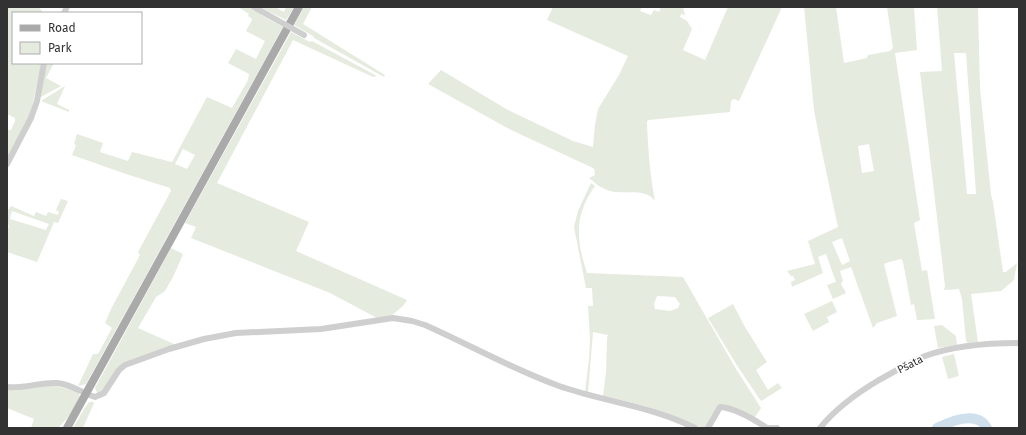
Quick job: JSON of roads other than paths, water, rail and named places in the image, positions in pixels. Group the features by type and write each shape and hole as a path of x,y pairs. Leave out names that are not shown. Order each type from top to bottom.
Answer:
{"main road":[{"path":"67,428 299,7"}],"street":[{"path":"254,7 304,35"},
{"path":"7,164 31,118 44,64"},
{"path":"7,387 23,388 56,383 78,389 95,397 104,393 119,370 132,361 204,339 236,333 321,329 393,318 425,325 511,367 538,378 582,393 654,411 695,428"},
{"name":"Pšata","path":"820,428 836,410 852,398 924,356 976,344 1019,343"},
{"path":"708,428 720,407 739,413 768,428 776,428"}],"waterway":[{"name":"Pšata","path":"937,428 956,420 970,418 977,419 987,428"}]}
